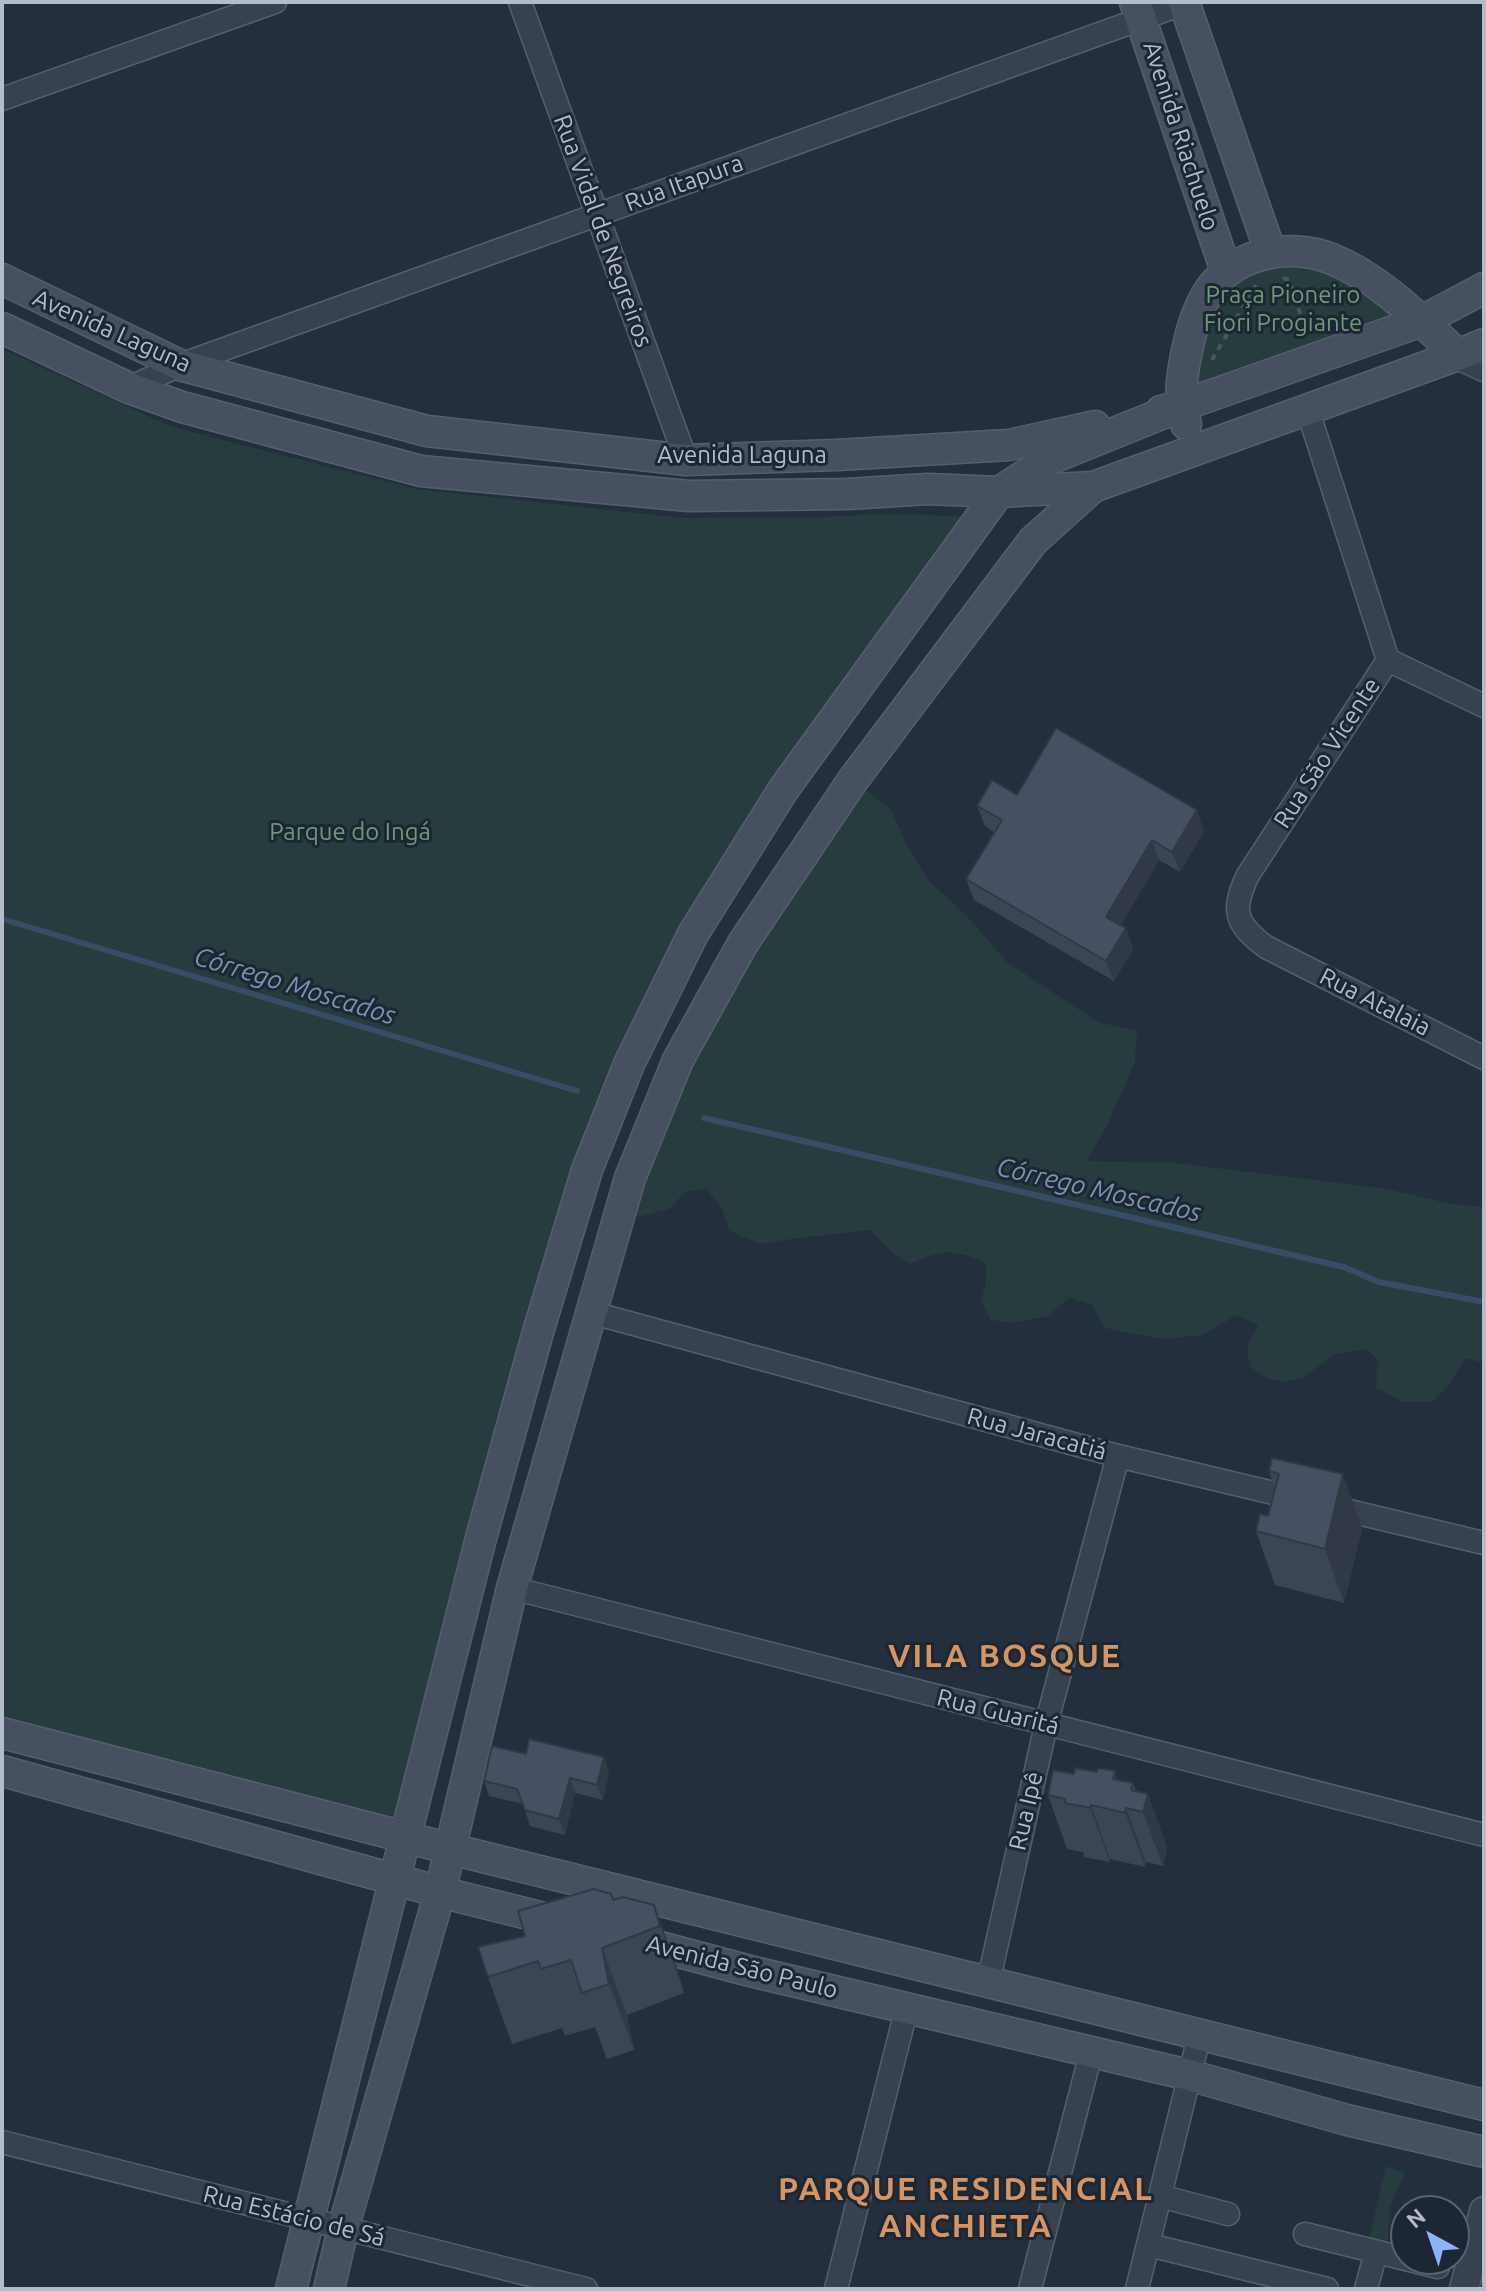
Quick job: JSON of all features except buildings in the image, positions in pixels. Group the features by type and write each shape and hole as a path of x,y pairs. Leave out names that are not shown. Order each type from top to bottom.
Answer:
{"main road":[{"name":"Avenida Riachuelo","path":"1186,2 1270,251"},
{"name":"Avenida Riachuelo","path":"1138,10 1226,271"},
{"path":"1193,449 1181,406 1181,372 1195,317 1208,291 1226,271 1270,251 1294,251 1331,259 1366,278 1422,321 1475,355"},
{"name":"Avenida Laguna","path":"2,279 180,365 427,431 686,460 1009,445 1181,406 1422,321 1484,288"},
{"name":"Avenida Laguna","path":"2,328 129,388 182,407 421,471 689,496 847,494 928,489 999,492 1093,487 1307,408 1475,355"},
{"path":"291,2289 481,1538 587,1170 629,1064 693,934 783,790 999,492 1050,459 1181,406"},
{"path":"329,2289 343,2229 440,1892 512,1588 630,1178 678,1060 743,943 853,780 1033,541 1093,487"},
{"name":"Avenida São Paulo","path":"2,1733 451,1849 1484,2105"},
{"path":"2,1771 395,1880 576,1926"},
{"name":"Avenida São Paulo","path":"607,1933 750,1971 1189,2075 1347,2120 1484,2152"}],"street":[{"path":"2,99 275,2"},
{"name":"Rua Vidal de Negreiros","path":"520,2 686,460"},
{"name":"Rua Itapura","path":"129,388 180,365 596,214 1138,10 1186,2"},
{"name":"Rua São Vicente","path":"1266,947 1242,926 1238,896 1248,875 1388,660 1307,408"},
{"path":"1388,660 1484,706"},
{"name":"Rua Atalaia","path":"1266,947 1484,1058"},
{"name":"Rua Jaracatiá","path":"593,1313 1118,1456 1484,1543"},
{"name":"Rua Ipê","path":"988,1983 1046,1725 1118,1456"},
{"name":"Rua Guaritá","path":"512,1588 1484,1835"},
{"path":"836,2289 907,2007"},
{"path":"1137,2289 1200,2033"},
{"path":"1030,2289 1091,2053"},
{"name":"Rua Estácio de Sá","path":"2,2142 586,2289"},
{"path":"1160,2196 1228,2214"},
{"path":"1464,2289 1484,2211"},
{"path":"1305,2234 1390,2255"},
{"path":"1149,2245 1327,2289"},
{"path":"1366,2289 1376,2252"}],"green space":[{"name":"Praça Pioneiro Fiori Progiante","path":"1294,251 1422,321 1181,406 1208,291"},
{"name":"Parque do Ingá","path":"2,349 172,427 416,489 684,518 879,514 966,516 627,1061 401,1829 2,1726"},
{"path":"857,783 891,810 927,879 967,916 1008,963 1100,1023 1137,1030 1135,1062 1104,1132 1086,1161 1176,1163 1387,1189 1451,1204 1484,1207 1484,1363 1465,1358 1449,1385 1432,1402 1403,1402 1377,1388 1379,1361 1366,1349 1336,1354 1304,1377 1284,1382 1265,1377 1250,1367 1247,1347 1258,1326 1237,1315 1202,1335 1162,1339 1105,1328 1093,1306 1070,1297 1048,1316 1012,1323 991,1320 981,1301 986,1283 986,1263 948,1253 909,1264 870,1230 759,1244 729,1230 722,1208 705,1188 685,1192 669,1209 618,1222 681,1061"},
{"path":"1386,2166 1405,2173 1395,2195 1390,2195 1387,2249 1368,2244"}],"waterway":[{"name":"Córrego Moscados","path":"2,919 577,1091"},
{"name":"Córrego Moscados","path":"704,1118 1344,1267 1379,1282 1484,1302"}],"district":[{"name":"VILA BOSQUE","path":"1005,1656"},
{"name":"PARQUE RESIDENCIAL ANCHIETA","path":"966,2208"}]}
